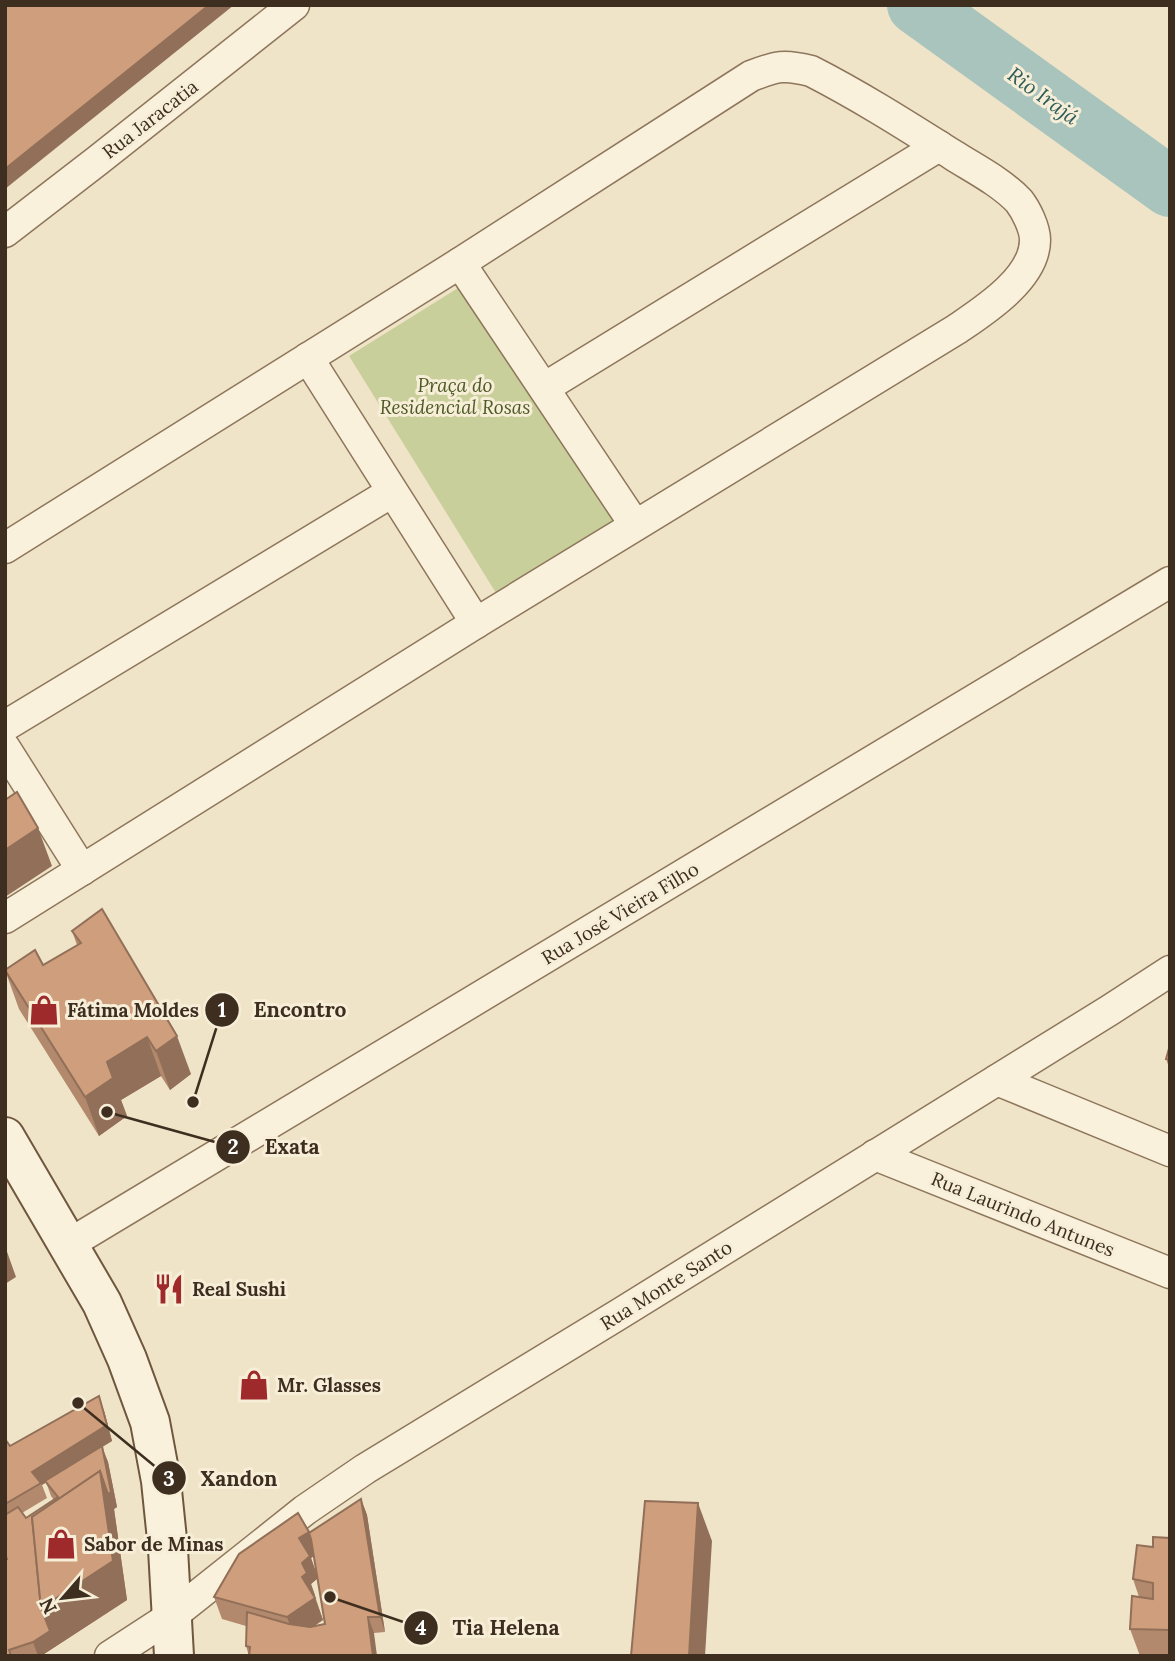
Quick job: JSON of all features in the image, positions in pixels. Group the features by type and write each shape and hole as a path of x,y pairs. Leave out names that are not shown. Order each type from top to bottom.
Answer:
{"street":[{"name":"Rua Jaracatia","path":"5,232 294,5"},
{"path":"5,548 460,263 751,76 774,67 790,65 811,71 1002,186 1020,203 1036,238 1032,255 1021,276 957,330 476,623 5,918"},
{"path":"544,388 939,146"},
{"path":"460,263 635,525"},
{"path":"308,358 476,623"},
{"path":"5,726 393,492"},
{"name":"Rua José Vieira Filho","path":"69,1244 1170,582"},
{"path":"5,748 82,870"},
{"name":"Rua Monte Santo","path":"110,1656 173,1615 305,1510 365,1469 1170,971"},
{"path":"997,1080 1170,1151"},
{"path":"5,1137 102,1303 127,1359 150,1422 161,1481 174,1656"},
{"name":"Rua Laurindo Antunes","path":"875,1154 1170,1273"}],"green space":[{"name":"Praça do Residencial Rosas","path":"466,283 618,528 501,601 349,356"}],"building":[{"path":"5,5 209,5 5,169"},
{"path":"17,792 38,828 5,850 5,800"},
{"path":"102,909 177,1036 156,1051 147,1037 107,1062 113,1078 85,1097 5,970 35,950 43,965 81,943 72,931"},
{"path":"99,1396 107,1425 32,1472 41,1483 5,1504 5,1439 10,1446"},
{"path":"102,1446 111,1492 108,1494 100,1471 32,1517 41,1608 50,1631 33,1642 9,1650 11,1656 5,1656 5,1515 18,1507 26,1518 58,1497 45,1481"},
{"path":"100,1471 113,1561 41,1608 32,1517"},
{"path":"361,1499 380,1617 368,1617 373,1656 249,1656 250,1647 246,1646 247,1612 289,1624 310,1627 325,1624 309,1533"},
{"path":"645,1501 698,1503 689,1656 631,1656"},
{"path":"298,1513 309,1532 299,1538 310,1556 302,1563 307,1573 302,1577 315,1598 287,1617 214,1597 239,1554"},
{"path":"1153,1537 1170,1538 1170,1630 1130,1629 1132,1596 1153,1599 1153,1583 1133,1579 1137,1545 1153,1547"}],"waterway":[{"name":"Rio Irajá","path":"917,5 1170,187"}],"place":[{"name":"Fátima Moldes","path":"44,1010"},
{"name":"Encontro","path":"193,1102"},
{"name":"Exata","path":"107,1112"},
{"name":"Real Sushi","path":"169,1289"},
{"name":"Mr. Glasses","path":"254,1385"},
{"name":"Xandon","path":"78,1403"},
{"name":"Sabor de Minas","path":"61,1544"},
{"name":"Tia Helena","path":"330,1597"}]}
